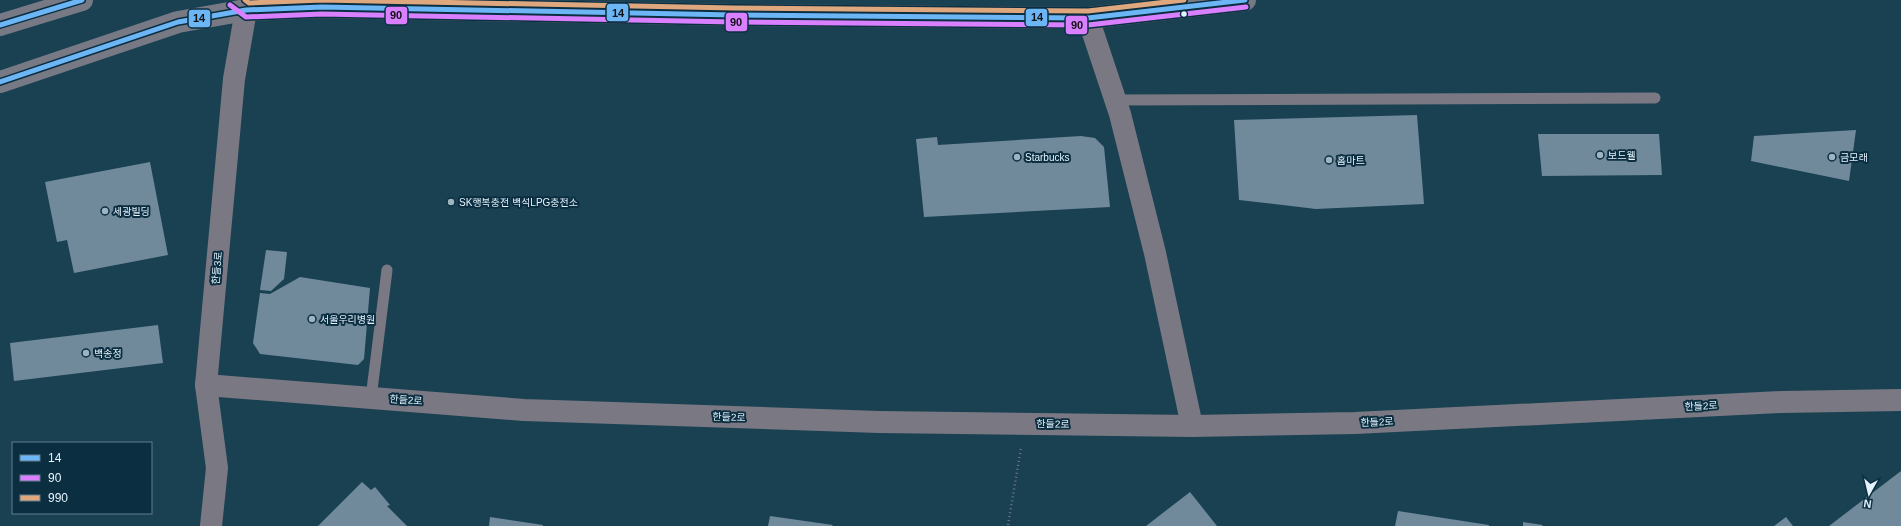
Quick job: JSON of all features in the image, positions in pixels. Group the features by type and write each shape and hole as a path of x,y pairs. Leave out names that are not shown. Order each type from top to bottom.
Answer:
{"main road":[{"path":"8,22 27,0"},
{"path":"8,22 82,0"},
{"path":"0,82 178,22 241,3 322,7 734,15 1088,18 1245,0"}],"street":[{"name":"한들3로","path":"211,526 217,468 206,385 241,3"},
{"path":"1088,18 1120,114 1155,253 1192,426"},
{"name":"한들2로","path":"206,385 524,410 879,422 1192,426 1354,423 1782,402 1901,400"}],"lane":[{"path":"1115,100 1655,98"},
{"path":"371,398 387,270"}],"path":[{"path":"1008,525 1025,424"}],"building":[{"name":"홈마트","path":"1417,115 1424,204 1316,209 1239,200 1234,120"},
{"path":"1856,130 1849,181 1751,161 1754,136"},
{"name":"보드웰","path":"1538,134 1659,134 1662,175 1542,176"},
{"path":"1081,136 1095,138 1104,147 1110,207 924,217 916,139 937,137 938,145"},
{"name":"세광빌딩","path":"150,162 168,255 74,273 67,240 57,242 45,182"},
{"path":"266,250 287,252 284,279 271,291 260,290"},
{"name":"서울우리병원","path":"300,277 370,288 364,359 358,365 260,354 253,343 260,293 270,294"},
{"name":"백송정","path":"158,325 163,363 14,381 10,343"},
{"path":"1901,471 1901,526 1829,526"},
{"path":"362,482 371,490 375,487 390,505 387,506 407,526 318,526"},
{"path":"1190,492 1217,526 1146,526"},
{"path":"1398,511 1489,525 1489,526 1395,526"},
{"path":"770,516 833,525 768,526"},
{"path":"490,517 543,525 543,526 489,526"},
{"path":"1786,517 1793,526 1774,526"},
{"path":"1523,522 1543,525 1523,526"}],"transit line":[{"name":"14","path":"0,25 82,0"},
{"name":"990","path":"245,0 249,3 322,0 734,8 1088,11 1184,0"},
{"name":"14","path":"0,82 178,22 246,10 322,7 734,15 1088,18 1245,0"},
{"name":"90","path":"230,5 246,17 322,14 734,22 1088,25 1246,7"}],"place":[{"name":"보드웰","path":"1600,155"},
{"name":"Starbucks","path":"1017,157"},
{"name":"금모래","path":"1832,157"},
{"name":"홈마트","path":"1329,160"},
{"name":"SK행복충전 백석LPG충전소","path":"451,202"},
{"name":"세광빌딩","path":"105,211"},
{"name":"서울우리병원","path":"312,319"},
{"name":"백송정","path":"86,353"}]}
